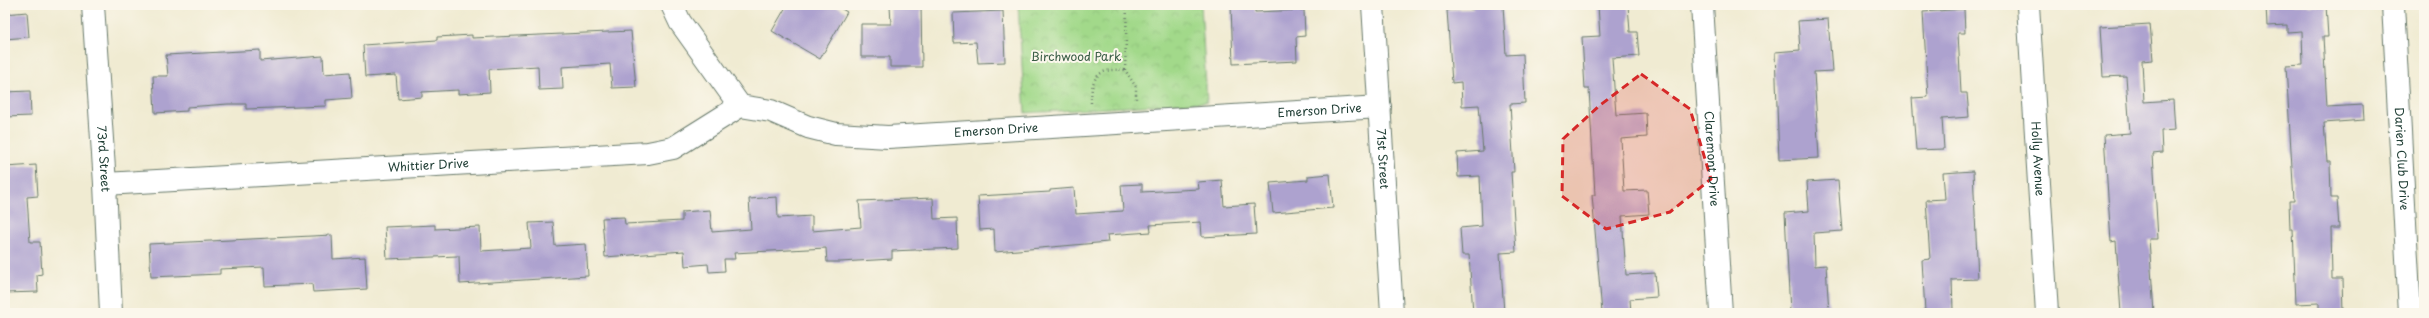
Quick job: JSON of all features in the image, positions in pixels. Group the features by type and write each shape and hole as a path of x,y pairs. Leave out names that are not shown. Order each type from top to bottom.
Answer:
{"street":[{"name":"73rd Street","path":"93,5 105,184 111,313"},
{"path":"672,5 680,22 740,106"},
{"name":"71st Street","path":"1373,5 1392,313"},
{"name":"Claremont Drive","path":"1702,5 1721,313"},
{"name":"Holly Avenue","path":"2028,5 2047,313"},
{"name":"Darien Club Drive","path":"2393,5 2410,313"},
{"name":"Whittier Drive","path":"105,184 648,153 673,148 740,106"},
{"name":"Emerson Drive","path":"740,106 771,111 808,127 852,137 888,137 1380,107"}],"path":[{"path":"1127,5 1125,70 1136,87 1137,122"},
{"path":"1091,124 1091,86 1098,75 1109,69 1125,70"}],"highlighted area":[{"path":"1641,74 1690,109 1711,179 1670,212 1606,229 1562,196 1563,139 1599,106"}],"green space":[{"name":"Birchwood Park","path":"1018,5 1201,5 1207,102 1025,113"}],"building":[{"path":"787,5 835,5 847,12 820,59 772,31"},
{"path":"921,5 922,67 890,67 890,57 861,57 861,24 891,24 890,6"},
{"path":"1231,5 1255,5 1255,12 1304,10 1305,36 1296,37 1297,61 1233,64"},
{"path":"1473,5 1503,5 1506,55 1523,54 1525,103 1510,104 1514,172 1511,172 1516,252 1500,253 1504,313 1473,313 1469,255 1462,255 1460,228 1482,226 1480,176 1458,177 1457,153 1483,151 1479,105 1462,106 1461,82 1452,83 1447,10 1473,9"},
{"path":"1598,5 1628,5 1630,32 1637,32 1639,56 1612,58 1616,115 1646,113 1647,137 1621,139 1624,191 1647,190 1649,214 1622,216 1626,275 1655,273 1657,297 1630,299 1631,313 1602,313 1592,195 1595,195 1589,89 1585,89 1582,37 1600,36"},
{"path":"2266,5 2326,5 2328,37 2323,37 2327,107 2363,105 2364,120 2324,123 2327,162 2330,162 2331,198 2337,198 2339,228 2331,228 2332,279 2342,279 2343,313 2319,313 2319,303 2296,304 2293,229 2290,229 2289,201 2294,201 2286,66 2303,65 2302,31 2287,32 2287,25 2267,26"},
{"path":"1964,9 1965,33 1958,33 1961,93 1967,93 1969,117 1942,119 1944,149 1916,150 1912,98 1928,97 1923,12"},
{"path":"1003,11 1005,62 978,63 976,42 954,43 953,13"},
{"path":"27,12 29,37 5,39 5,14"},
{"path":"1828,19 1832,71 1814,72 1819,158 1779,160 1775,52 1800,50 1798,21"},
{"path":"2150,24 2153,60 2142,61 2144,102 2173,100 2175,130 2161,131 2162,153 2153,154 2158,239 2149,239 2154,313 2121,313 2116,241 2111,242 2104,135 2130,133 2126,76 2103,77 2100,27"},
{"path":"631,31 636,87 612,88 610,64 562,67 563,89 539,90 538,66 489,69 490,92 458,94 458,90 422,92 422,97 398,99 396,75 365,77 363,45 437,40 437,37 472,35 472,38"},
{"path":"260,50 260,61 323,56 324,74 350,72 352,98 326,100 326,106 246,109 246,104 228,104 187,107 187,111 155,113 153,76 168,76 166,55"},
{"path":"30,91 31,116 5,117 5,92"},
{"path":"36,165 38,196 27,197 30,242 40,242 42,274 37,275 38,292 5,293 5,167"},
{"path":"1973,171 1978,279 1952,280 1953,310 1925,312 1922,260 1930,259 1926,200 1945,199 1943,173"},
{"path":"1330,174 1333,208 1273,213 1270,183 1308,180 1308,176"},
{"path":"1222,180 1224,206 1254,204 1256,234 1202,237 1201,222 1150,225 1151,232 1107,235 1108,242 995,252 994,229 980,230 978,196 1050,192 1050,190 1074,188 1076,214 1123,211 1121,185 1142,184 1142,192 1199,189 1198,182"},
{"path":"1838,180 1842,231 1814,233 1815,266 1826,265 1829,313 1790,313 1785,213 1809,211 1807,182"},
{"path":"777,197 778,218 812,216 812,231 861,227 859,201 933,198 934,219 957,218 958,248 892,251 892,259 840,262 827,262 826,248 734,253 735,259 724,259 725,271 709,272 708,264 685,266 684,251 605,257 602,218 624,217 625,224 682,221 682,212 710,210 712,232 751,229 749,199"},
{"path":"553,222 555,246 586,244 588,276 460,284 459,256 387,259 385,227 435,225 435,229 480,227 481,251 531,248 529,223"},
{"path":"332,235 333,259 365,257 367,289 313,292 312,284 265,286 264,267 220,269 220,274 151,277 149,244"}]}
